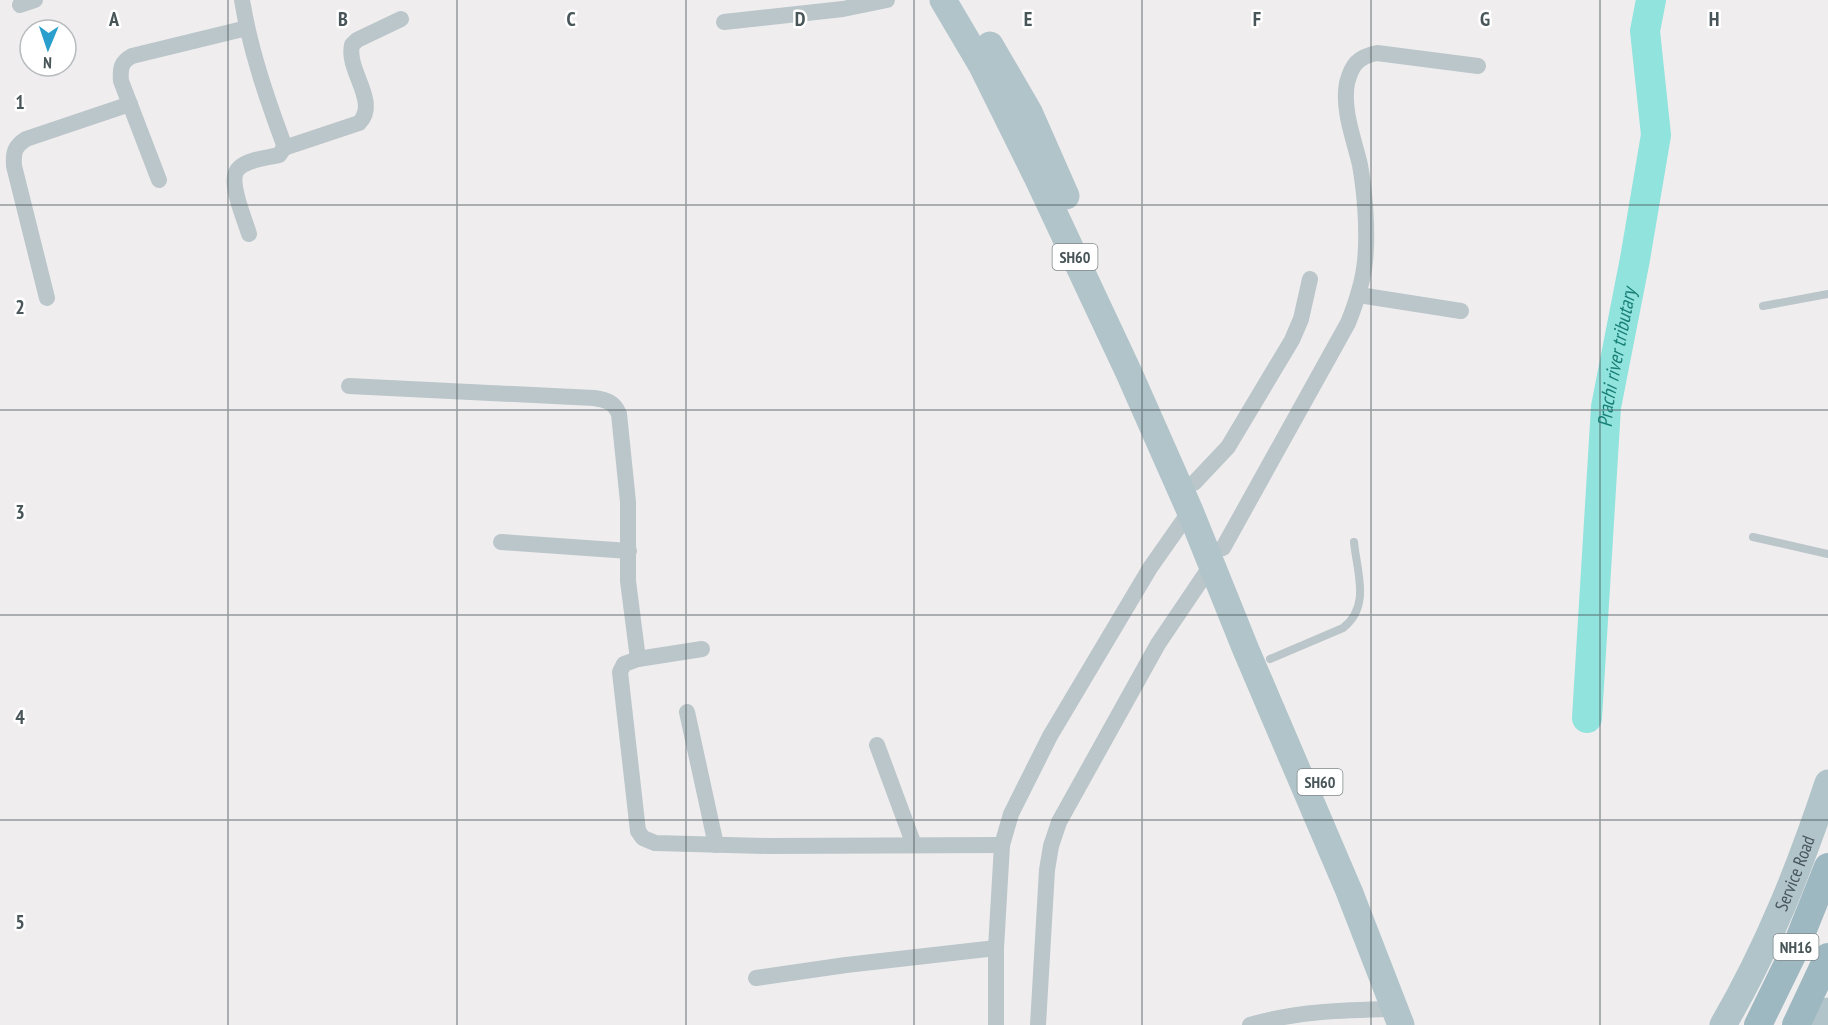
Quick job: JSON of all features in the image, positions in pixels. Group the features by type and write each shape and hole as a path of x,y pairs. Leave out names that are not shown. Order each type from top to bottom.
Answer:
{"highway":[{"name":"NH16","path":"1758,1025 1796,947 1828,867"},
{"name":"NH16","path":"1796,1025 1828,957"}],"main road":[{"name":"SH60","path":"943,0 982,66 1038,179 1129,374 1195,504"},
{"name":"SH60","path":"964,0 1029,112 1216,552 1270,659 1418,1025"},
{"name":"SH60","path":"1216,552 1246,650 1349,891 1398,1017"},
{"name":"Service Road","path":"1723,1025 1740,996 1775,924 1804,854 1828,783"},
{"path":"1821,1025 1828,1011"}],"street":[{"path":"242,0 264,91 284,142 284,148 279,155 246,164 238,169 234,176 234,186 249,234"},
{"path":"724,22 843,9 887,0"},
{"path":"284,148 359,123 365,117 366,102 351,59 352,45 357,40 401,19"},
{"path":"159,180 121,81 120,69 124,60 132,56 247,28"},
{"path":"1038,1025 1047,870 1051,846 1059,822 1158,644 1216,552 1348,323 1359,295 1365,261 1365,214 1360,168 1346,106 1347,84 1354,66 1363,56 1377,53 1478,66"},
{"path":"47,298 13,154 17,145 26,139 130,104"},
{"path":"996,1025 996,948 1002,845 1011,814 1050,736 1150,568 1195,504 1292,340 1301,318 1310,279"},
{"path":"1359,295 1461,311"},
{"path":"349,386 606,400 615,405 619,414 628,501 628,581 638,660"},
{"path":"501,542 629,551"},
{"path":"702,649 638,660 624,664 620,672 638,831 643,838 655,843 1002,845"},
{"path":"687,712 716,844"},
{"path":"877,745 914,845"},
{"path":"756,978 996,948"},
{"path":"1250,1025 1271,1018 1344,1010 1398,1017"}],"lane":[{"path":"1763,306 1828,294"},
{"path":"1753,537 1828,555"},
{"path":"1270,659 1343,628 1352,621 1361,598 1353,542"}],"waterway":[{"name":"Prachi river tributary","path":"1587,718 1606,407 1656,135 1645,31 1651,0"}]}
